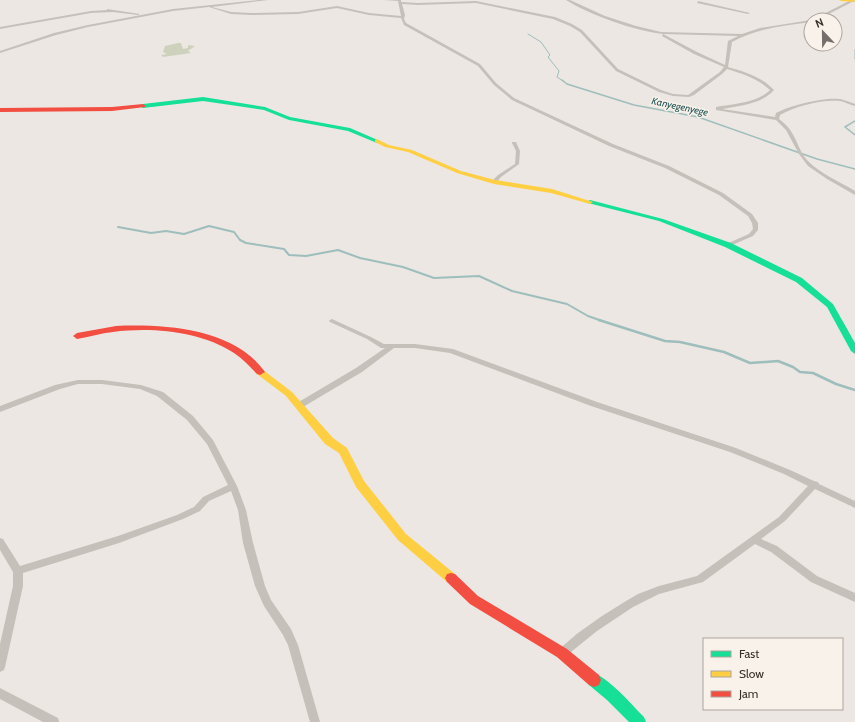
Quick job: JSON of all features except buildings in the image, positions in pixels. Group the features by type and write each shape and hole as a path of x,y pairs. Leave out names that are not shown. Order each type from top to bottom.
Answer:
{"main road":[{"path":"841,0 854,1"},
{"path":"0,110 112,109 203,99 265,109 289,118 356,132 370,137 387,146 410,152 448,168 494,182 552,191 610,208 661,220 728,245 799,280 830,306 855,351"},
{"path":"77,336 115,329 150,328 209,338 236,350 267,378 289,394 300,405 329,441 343,451 360,484 402,537 443,570 474,600 562,653 612,695 639,722"}],"street":[{"path":"0,52 70,30 146,15 206,6 266,0"},
{"path":"386,0 425,4 476,2 554,18 572,25 582,31 617,70 660,91 686,96 693,94 708,85 726,67 730,42 754,30 803,22"},
{"path":"568,0 604,17 635,27 661,33 742,35"},
{"path":"706,0 698,2 713,6 731,8 748,13"},
{"path":"399,1 403,15 402,17 407,26 479,66 495,84 513,99 604,142 653,161 690,178 721,194 742,209 755,223 756,229 752,235 728,245"},
{"path":"831,12 854,1"},
{"path":"206,6 230,13 251,14 298,12 337,7 373,14 402,17"},
{"path":"0,28 91,12 112,11 146,15"},
{"path":"661,33 707,59 763,81 772,90 771,92 750,102 717,109 777,119 789,130 806,161 825,176 855,193"},
{"path":"777,119 778,114 784,111 812,104 838,100 855,104"},
{"path":"494,182 499,176 517,164 518,151 514,143"},
{"path":"332,321 354,330 383,346 415,346 451,351 464,355 594,404 733,450 815,484 855,505"},
{"path":"300,405 359,370 392,346"},
{"path":"0,409 40,393 78,382 102,382 141,387 160,394 198,426 210,442 233,486 242,510 248,543 260,586 267,603 287,632 293,645 315,722"},
{"path":"562,653 575,642 627,606 654,592 689,584 700,579 755,540 782,518 815,484"},
{"path":"18,571 112,542 180,517 198,509 206,499 233,486"},
{"path":"755,540 774,549 814,579 855,598"},
{"path":"0,542 18,571 18,586 0,667"},
{"path":"0,693 54,722"}],"green space":[{"path":"181,43 183,49 188,48 188,45 195,46 188,51 191,53 163,57 161,55 167,54 163,52 165,46"}],"waterway":[{"name":"Kanyegenyege","path":"528,34 541,42 550,55 548,57 559,71 557,77 563,81"},
{"path":"855,50 855,59"},
{"name":"Kanyegenyege","path":"562,80 567,84 634,105 698,117 817,159 855,169"},
{"path":"855,121 845,127 855,135"},
{"path":"118,227 151,233 166,231 184,234 209,226 234,232 240,240 246,243 284,249 289,255 306,256 338,250 360,258 403,267 434,278 479,276 512,291 567,304 588,316 601,321"},
{"path":"601,321 665,341 680,342 724,352 750,363 778,361 793,367 800,372 813,373 836,384 855,390"}],"traffic: fast":[{"path":"143,106 203,99 265,109 289,118 350,130 377,141"},
{"path":"590,202 661,220 728,245 799,280 830,306 855,351"},
{"path":"594,680 612,695 639,722"}],"traffic: slow":[{"path":"841,0 855,1"},
{"path":"377,141 387,146 410,151 459,172 494,182 552,191 590,202"},
{"path":"260,372 289,394 329,441 343,451 360,484 402,537 451,578"}],"traffic: jam":[{"path":"0,110 112,109 143,106"},
{"path":"77,336 130,328 161,329 193,334 222,343 235,350 245,357 260,372"},
{"path":"451,578 474,600 562,653 594,680"}]}
